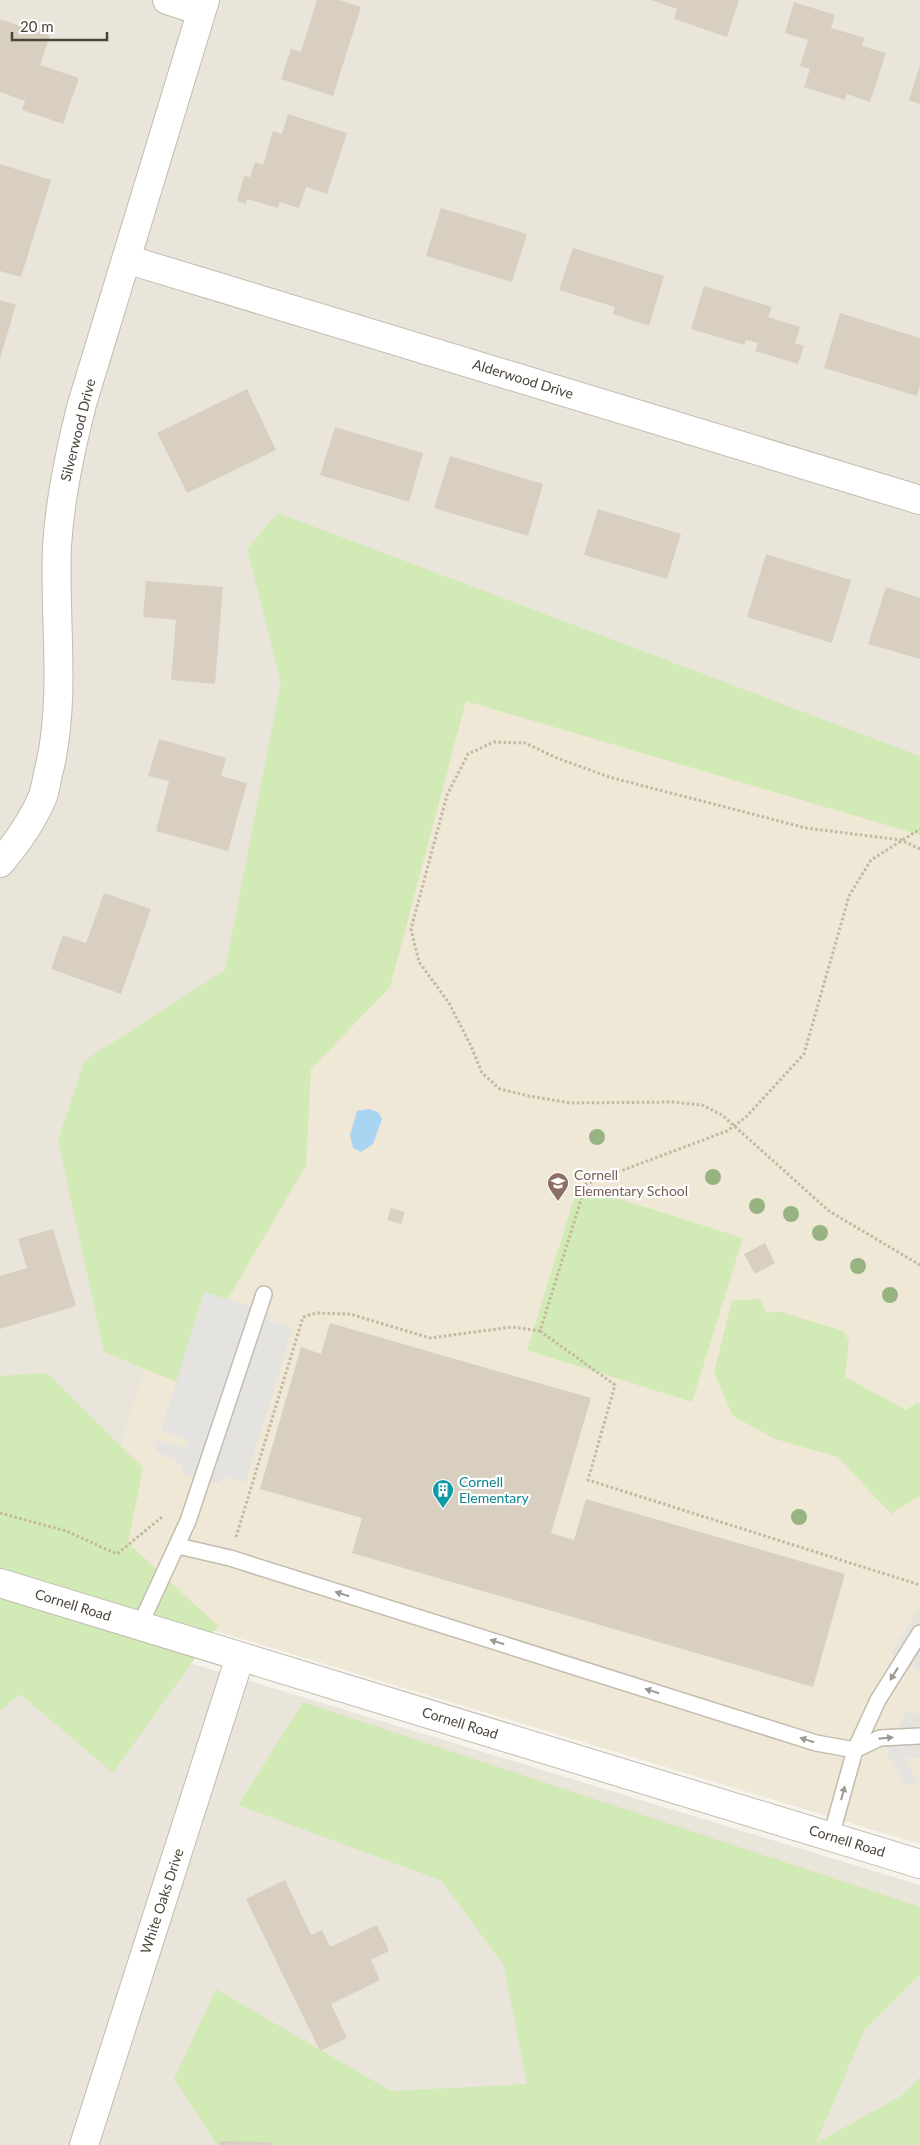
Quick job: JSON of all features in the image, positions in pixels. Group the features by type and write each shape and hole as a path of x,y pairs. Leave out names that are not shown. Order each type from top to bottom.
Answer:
{"street":[{"path":"168,0 203,5"},
{"name":"Silverwood Drive","path":"0,863 17,844 43,796 55,743 59,688 57,547 61,504 69,457 82,404 203,5"},
{"name":"Alderwood Drive","path":"126,259 920,500"},
{"name":"Cornell Road","path":"0,1583 920,1864"},
{"name":"White Oaks Drive","path":"84,2145 240,1657"}],"lane":[{"path":"140,1625 178,1546 264,1294"},
{"path":"178,1546 230,1558 807,1740 855,1750 880,1738 920,1736"},
{"path":"831,1836 855,1750 878,1700 920,1633"}],"path":[{"path":"920,850 901,840 806,828 608,777 525,744 494,742 468,754 448,795 411,929 419,962 449,1003 471,1046 482,1073 500,1089 570,1103 673,1102 702,1105 722,1115 829,1211 920,1265"},
{"path":"540,1331 586,1184 728,1131 746,1117 804,1054 849,896 871,860 920,829"},
{"path":"230,1558 303,1317 316,1313 350,1314 430,1338 512,1327 540,1331 615,1385 588,1480 920,1585"},
{"path":"0,1513 66,1531 117,1554 162,1517"}],"shaded area":[{"path":"0,0 920,0 920,816 77,1589 0,1565"},
{"name":"Cornell Elementary School","path":"365,648 920,816 920,1844 77,1589"},
{"path":"204,1292 271,1313 269,1320 293,1328 245,1483 225,1477 217,1483 183,1474 180,1463 154,1450 157,1440 186,1448 189,1441 161,1431"},
{"path":"0,1605 920,1885 920,2145 0,2145"},
{"path":"920,1607 920,1672 891,1653"},
{"path":"906,1710 911,1713 920,1713 920,1758 905,1757 918,1784 905,1785 891,1760 886,1757"}],"green space":[{"path":"278,513 920,756 920,835 466,701 390,987 311,1069 306,1165 179,1383 104,1352 58,1140 85,1060 225,970 281,682 247,549"},
{"path":"578,1186 743,1238 692,1402 527,1350"},
{"path":"760,1299 766,1313 778,1311 843,1331 849,1341 845,1377 906,1410 918,1402 920,1405 920,1495 891,1514 838,1457 775,1439 733,1416 714,1372 732,1301"},
{"path":"47,1373 143,1468 128,1543 218,1626 113,1773 20,1694 0,1711 0,1376"},
{"path":"303,1702 920,1907 920,1975 864,2031 816,2143 901,2096 920,2077 920,2145 217,2145 174,2079 216,1989 391,2091 527,2084 504,1966 442,1881 238,1805"}],"water":[{"path":"368,1109 378,1112 382,1119 373,1144 361,1152 353,1148 350,1135 357,1111"}],"building":[{"path":"317,0 338,0 361,7 333,96 281,79 291,49 301,52"},
{"path":"651,0 739,0 727,37 674,19 677,9"},
{"path":"794,2 835,15 831,28 865,38 862,46 886,53 870,102 847,94 845,100 804,87 810,69 800,66 808,40 785,33"},
{"path":"0,19 50,36 40,65 79,78 63,124 22,110 25,101 0,92"},
{"path":"920,65 920,104 909,100"},
{"path":"288,114 347,133 327,194 306,187 299,208 280,202 278,208 247,199 246,204 237,201 244,176 250,177 255,162 263,165 273,131 282,134"},
{"path":"0,164 51,180 21,277 0,271"},
{"path":"441,208 527,234 512,282 426,256"},
{"path":"573,248 664,276 649,326 613,314 615,307 559,290"},
{"path":"704,286 772,307 768,317 800,327 795,343 804,346 798,364 755,351 758,343 746,340 744,345 691,329"},
{"path":"0,300 16,305 0,358"},
{"path":"840,313 920,338 920,386 917,396 824,368"},
{"path":"247,389 276,450 187,493 157,433"},
{"path":"335,427 423,453 409,502 320,475"},
{"path":"450,456 543,484 528,536 434,508"},
{"path":"598,509 681,534 667,579 584,555"},
{"path":"766,554 851,580 832,643 747,617"},
{"path":"146,581 223,587 215,684 171,680 176,620 143,617"},
{"path":"886,587 920,598 920,659 868,644"},
{"path":"159,739 226,758 221,776 247,783 228,851 156,831 169,781 148,776"},
{"path":"104,893 151,909 121,994 51,969 63,935 86,943"},
{"path":"391,1208 405,1212 401,1224 387,1220"},
{"path":"53,1229 76,1306 0,1329 0,1276 27,1268 18,1239"},
{"path":"765,1243 775,1263 755,1274 744,1254"},
{"name":"Cornell Elementary","path":"330,1323 591,1398 551,1533 574,1540 586,1499 845,1574 813,1687 352,1553 362,1518 260,1489 301,1347 321,1354"},
{"path":"285,1880 311,1935 322,1930 330,1947 377,1925 389,1951 371,1960 380,1980 331,2004 347,2038 320,2051 246,1899"},
{"path":"220,2141 271,2142 271,2145 220,2145"}],"place":[{"name":"Cornell Elementary School","path":"558,1202"},
{"name":"Cornell Elementary","path":"443,1509"}]}
